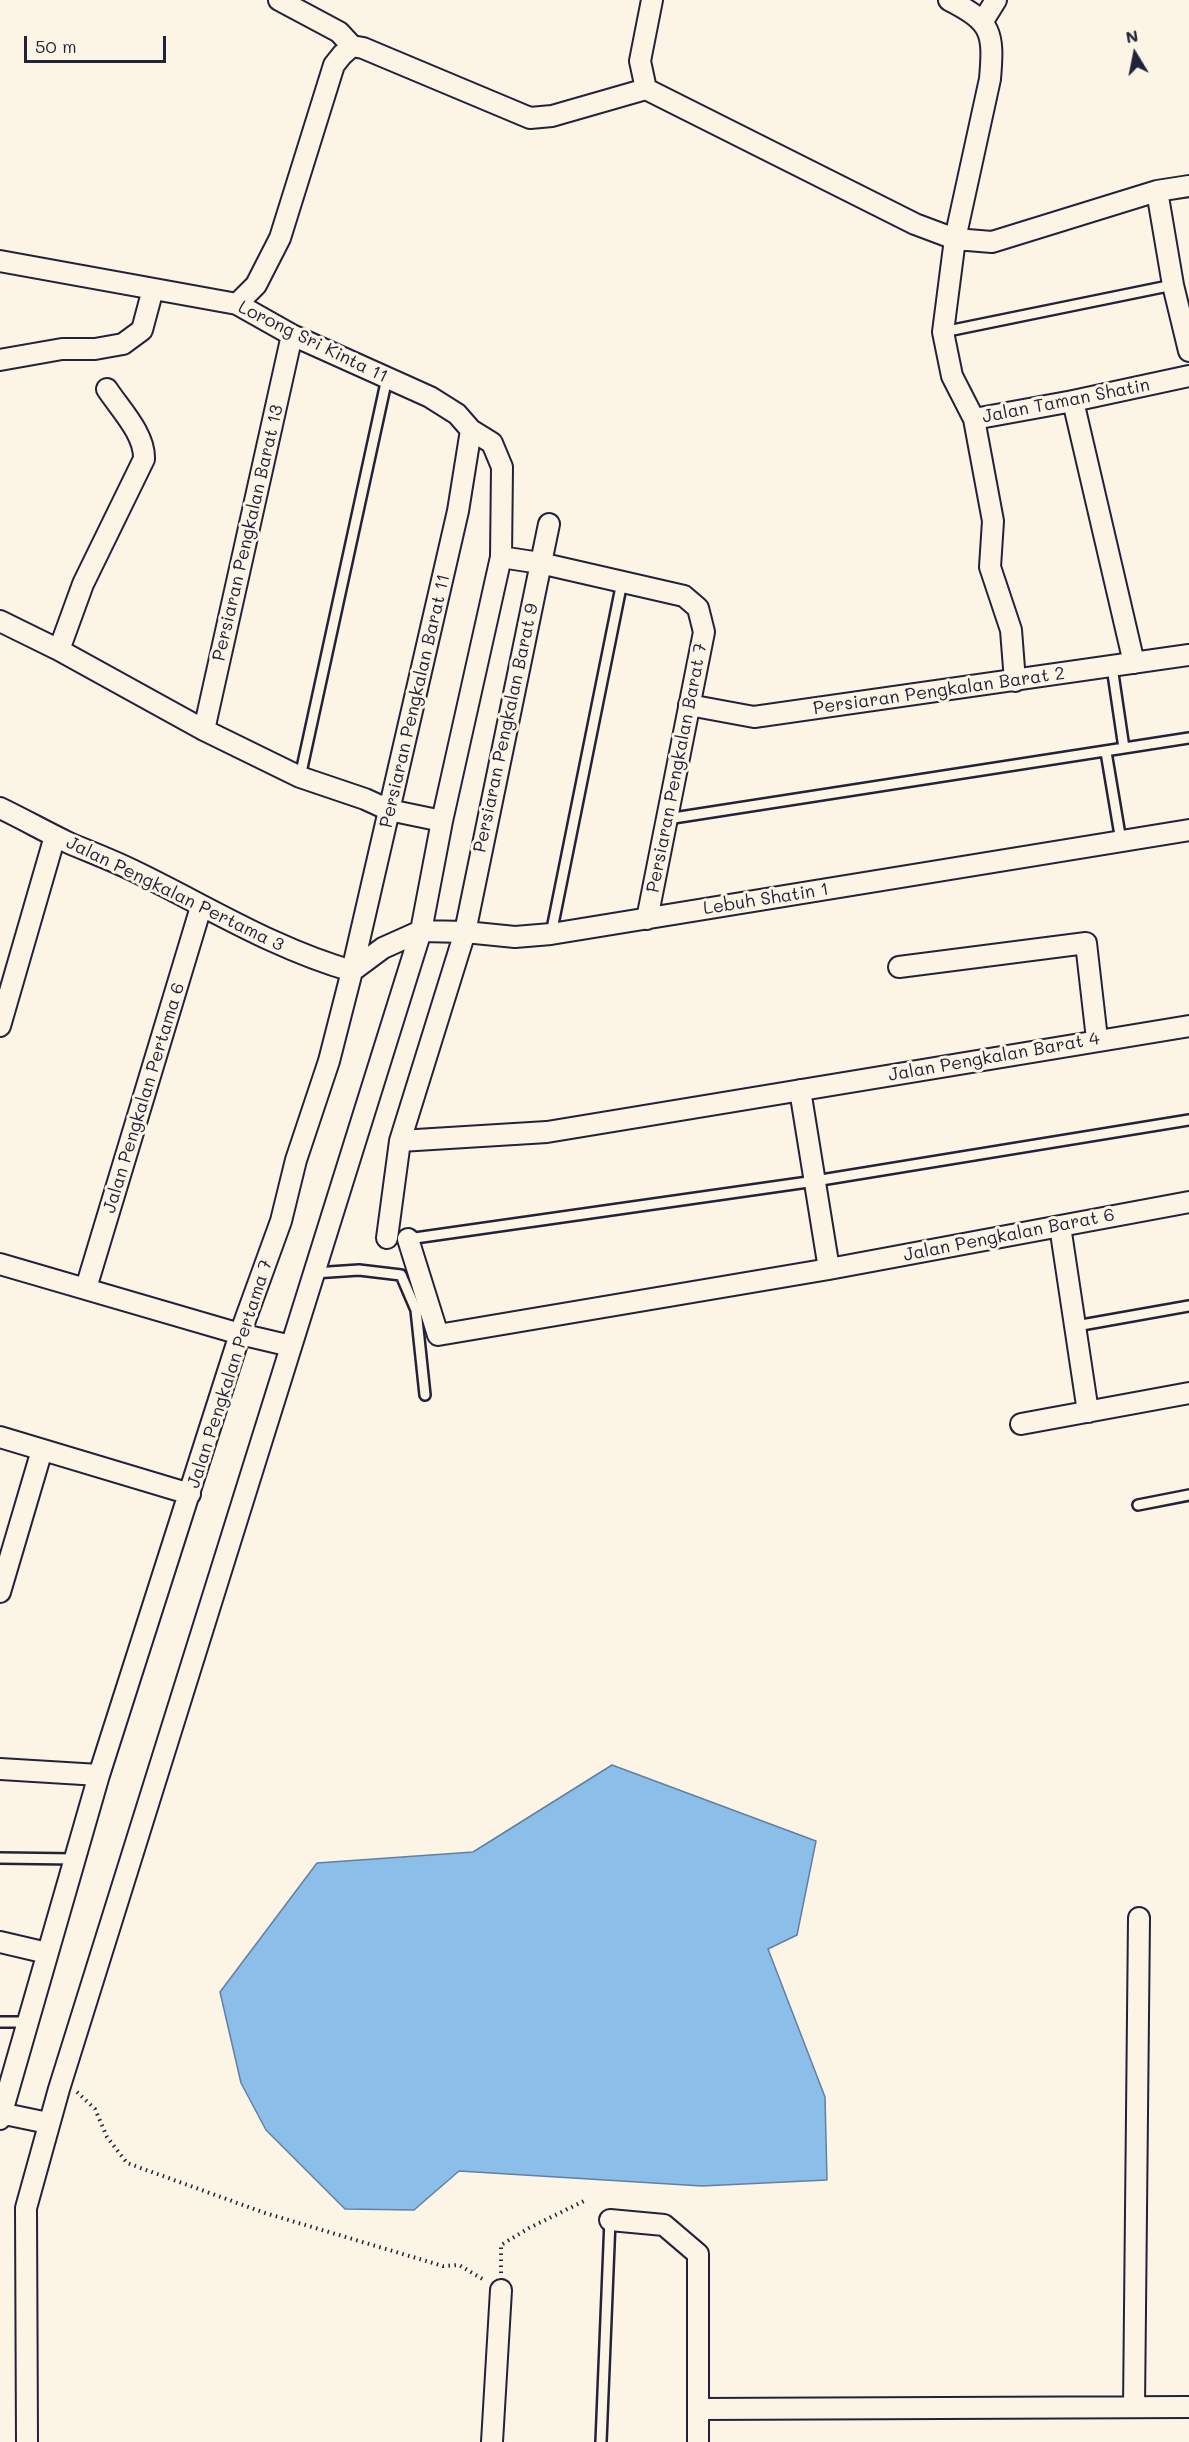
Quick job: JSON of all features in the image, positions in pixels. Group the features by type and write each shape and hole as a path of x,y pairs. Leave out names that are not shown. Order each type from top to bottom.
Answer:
{"street":[{"path":"279,0 339,32 352,46 363,48 530,118 552,116 646,89 915,224 955,239 992,242 1157,191 1189,186"},
{"path":"646,89 640,62 652,0"},
{"path":"949,0 983,21 996,0"},
{"name":"Jalan Taman Shatin","path":"983,21 990,34 992,54 990,79 955,239 943,332 952,376 974,419 1189,376"},
{"path":"237,304 256,285 280,238 334,65 352,46"},
{"path":"1157,191 1173,285 1189,351"},
{"name":"Lorong Sri Kinta 11","path":"0,261 237,304 292,335 430,397 457,414 471,430 492,443 502,467 501,557 442,820 421,931 58,2088 26,2208 27,2442"},
{"path":"0,360 62,349 95,349 123,344 142,330 153,289"},
{"name":"Persiaran Pengkalan Barat 13","path":"204,730 292,335"},
{"path":"59,650 83,584 144,459 144,449 136,432 107,388"},
{"path":"1073,401 1134,663"},
{"path":"974,419 993,521 990,567 1011,630 1015,681"},
{"name":"Persiaran Pengkalan Barat 11","path":"352,971 458,511 471,430"},
{"name":"Persiaran Pengkalan Barat 9","path":"387,1238 400,1141 465,932 549,524"},
{"name":"Persiaran Pengkalan Barat 7","path":"501,557 540,563 684,596 698,608 704,632 647,919"},
{"path":"0,621 59,650 204,730 300,777 365,799 389,810 442,820"},
{"name":"Persiaran Pengkalan Barat 2","path":"690,705 754,717 1189,655"},
{"name":"Jalan Pengkalan Pertama 3","path":"0,808 133,870 201,907 317,961 352,971"},
{"name":"Lebuh Shatin 1","path":"352,971 383,948 421,931 465,932 515,937 551,934 1189,830"},
{"path":"0,1026 56,836"},
{"name":"Jalan Pengkalan Pertama 6","path":"86,1288 201,907"},
{"path":"899,967 1086,943 1097,1040"},
{"name":"Jalan Pengkalan Pertama 7","path":"1,2115 99,1775 240,1334 280,1221 296,1160 328,1061 352,971"},
{"name":"Jalan Pengkalan Barat 4","path":"400,1141 547,1132 1189,1026"},
{"path":"800,1090 829,1269"},
{"name":"Jalan Pengkalan Barat 6","path":"408,1239 438,1335 829,1269 1189,1202"},
{"path":"1060,1226 1088,1412"},
{"path":"0,1264 240,1334 291,1346"},
{"path":"1021,1424 1189,1394"},
{"path":"0,1437 190,1494"},
{"path":"0,1592 42,1450"},
{"path":"0,1769 99,1775"},
{"path":"1134,2407 1139,1918"},
{"path":"0,1942 47,1953"},
{"path":"1,2115 48,2123"},
{"path":"609,2220 664,2225 674,2231 698,2254 698,2442"},
{"path":"492,2442 501,2290"},
{"path":"699,2409 1189,2407"}],"lane":[{"path":"943,332 1173,285"},
{"path":"300,777 387,378"},
{"path":"551,934 622,582"},
{"path":"1112,667 1124,748"},
{"path":"667,819 1189,738"},
{"path":"1106,752 1121,841"},
{"path":"387,1238 408,1239 815,1181 1189,1120"},
{"path":"314,1273 359,1270 401,1275 416,1310 425,1395"},
{"path":"1076,1326 1189,1306"},
{"path":"1138,1504 1189,1495"},
{"path":"0,1858 75,1859"},
{"path":"0,2022 28,2022"},
{"path":"601,2442 609,2220"}],"path":[{"path":"58,2088 79,2092 95,2109 107,2137 127,2163 265,2213 443,2266 459,2265 501,2290"},
{"path":"501,2290 501,2245 529,2228 584,2201"}],"water":[{"path":"612,1765 816,1841 797,1935 768,1949 825,2097 827,2180 702,2186 459,2171 414,2210 345,2209 266,2130 241,2083 220,1992 317,1863 473,1852"}]}
